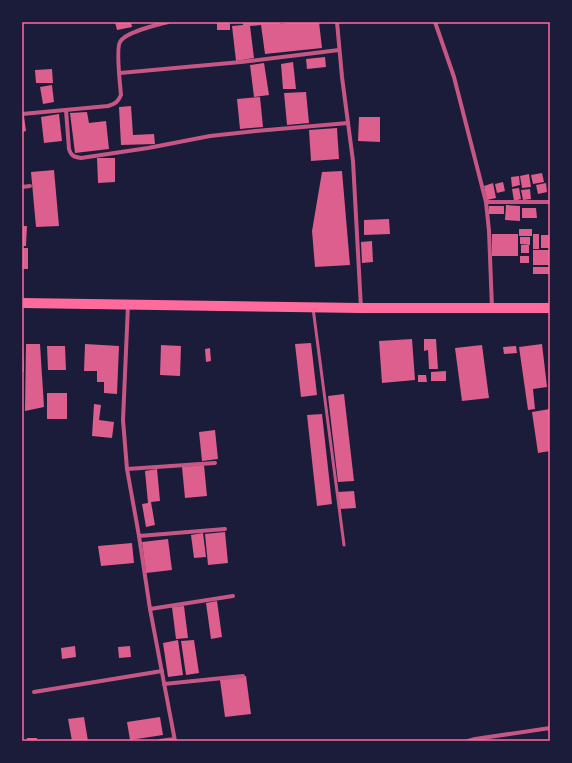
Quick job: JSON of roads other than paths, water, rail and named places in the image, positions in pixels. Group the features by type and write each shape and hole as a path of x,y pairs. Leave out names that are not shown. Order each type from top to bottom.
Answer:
{"highway":[{"path":"22,303 312,306 361,308 550,308"}],"street":[{"path":"22,114 108,106 114,104 121,95 118,50 120,42 124,37 136,32 168,22"},
{"path":"337,22 339,50 353,161 361,308"},
{"path":"435,22 454,77 486,202 489,231 492,308"},
{"path":"120,73 240,62 339,50"},
{"path":"66,110 69,149 74,157 80,158 148,148 210,136 348,123"},
{"path":"22,187 30,186"},
{"path":"486,202 550,202"},
{"path":"128,304 123,420 127,469 150,609 175,740 160,741"},
{"path":"127,469 215,463"},
{"path":"139,536 225,528"},
{"path":"150,609 233,596"},
{"path":"34,692 162,671"},
{"path":"164,684 242,676"},
{"path":"468,741 550,728"}],"lane":[{"path":"312,306 344,546"}]}
